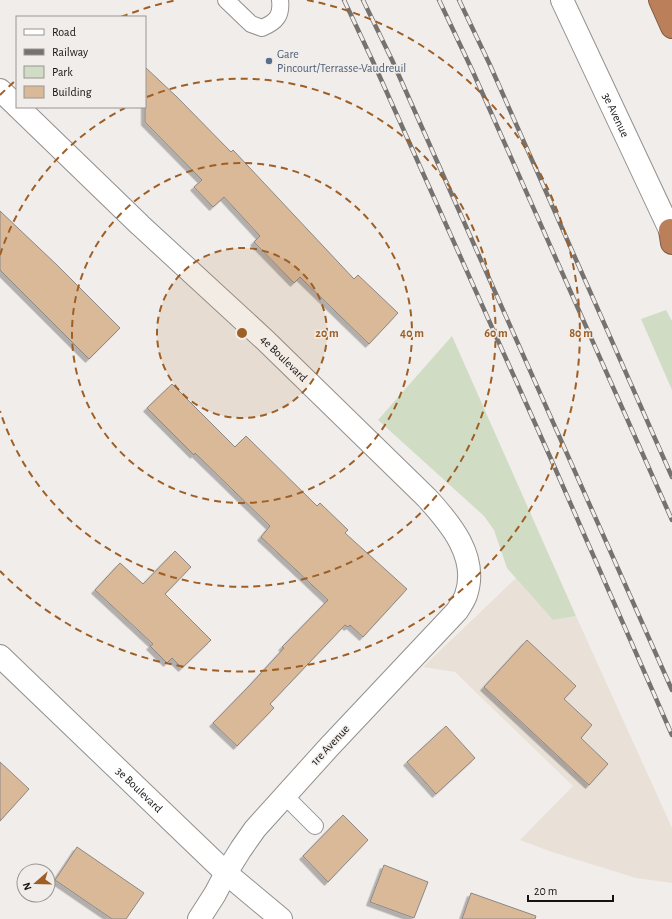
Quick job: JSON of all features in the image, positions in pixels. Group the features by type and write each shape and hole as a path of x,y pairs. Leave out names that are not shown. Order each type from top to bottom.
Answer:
{"highway":[{"path":"660,0 672,27"}],"street":[{"name":"3e Avenue","path":"562,0 671,234"},
{"name":"4e Boulevard","path":"0,90 16,104"},
{"name":"4e Boulevard","path":"20,108 146,230 265,340 427,498 446,518 456,534 464,550 468,566 469,579"},
{"name":"1re Avenue","path":"199,919 226,873 255,829 284,795 403,666 457,611 466,595 469,579"},
{"name":"3e Boulevard","path":"0,656 226,873 281,919"}],"lane":[{"path":"226,0 251,24 262,28 277,20 281,10 280,0"},
{"path":"284,795 315,826"}],"shaded area":[{"path":"516,578 553,620 576,616 672,828 672,883 636,878 552,852 520,840 573,786 455,672 423,667"}],"green space":[{"path":"666,310 672,321 672,390 641,319"},
{"path":"452,336 576,616 553,620 507,568 494,530 484,516 378,420"}],"building":[{"path":"146,68 231,152 233,150 354,279 358,275 398,313 369,344 300,277 294,283 254,242 260,236 224,197 213,207 194,187 202,180 145,122"},
{"path":"0,211 120,328 89,359 0,270"},
{"path":"172,384 235,447 246,436 317,506 320,503 348,530 345,533 407,589 363,637 350,625 348,627 345,625 270,704 274,708 237,746 213,723 284,648 282,647 328,600 261,537 270,526 195,453 194,455 147,408"},
{"path":"175,551 191,567 165,594 211,640 182,668 172,658 167,663 150,646 153,644 95,590 120,563 143,584"},
{"path":"527,640 576,686 564,699 592,725 581,738 608,764 589,785 484,687"},
{"path":"446,726 475,758 436,794 407,762"},
{"path":"0,762 29,789 0,821"},
{"path":"343,815 368,840 328,882 303,856"},
{"path":"77,847 144,893 126,919 112,919 56,881"},
{"path":"384,865 428,882 414,918 370,902"},
{"path":"471,893 536,916 535,919 462,919"}],"railway":[{"path":"344,0 551,459 672,735"},
{"path":"363,0 392,60 672,690"},
{"path":"439,0 473,72 672,520"},
{"path":"459,0 490,65 672,477"}],"place":[{"name":"Gare Pincourt/Terrasse-Vaudreuil","path":"269,61"}]}
